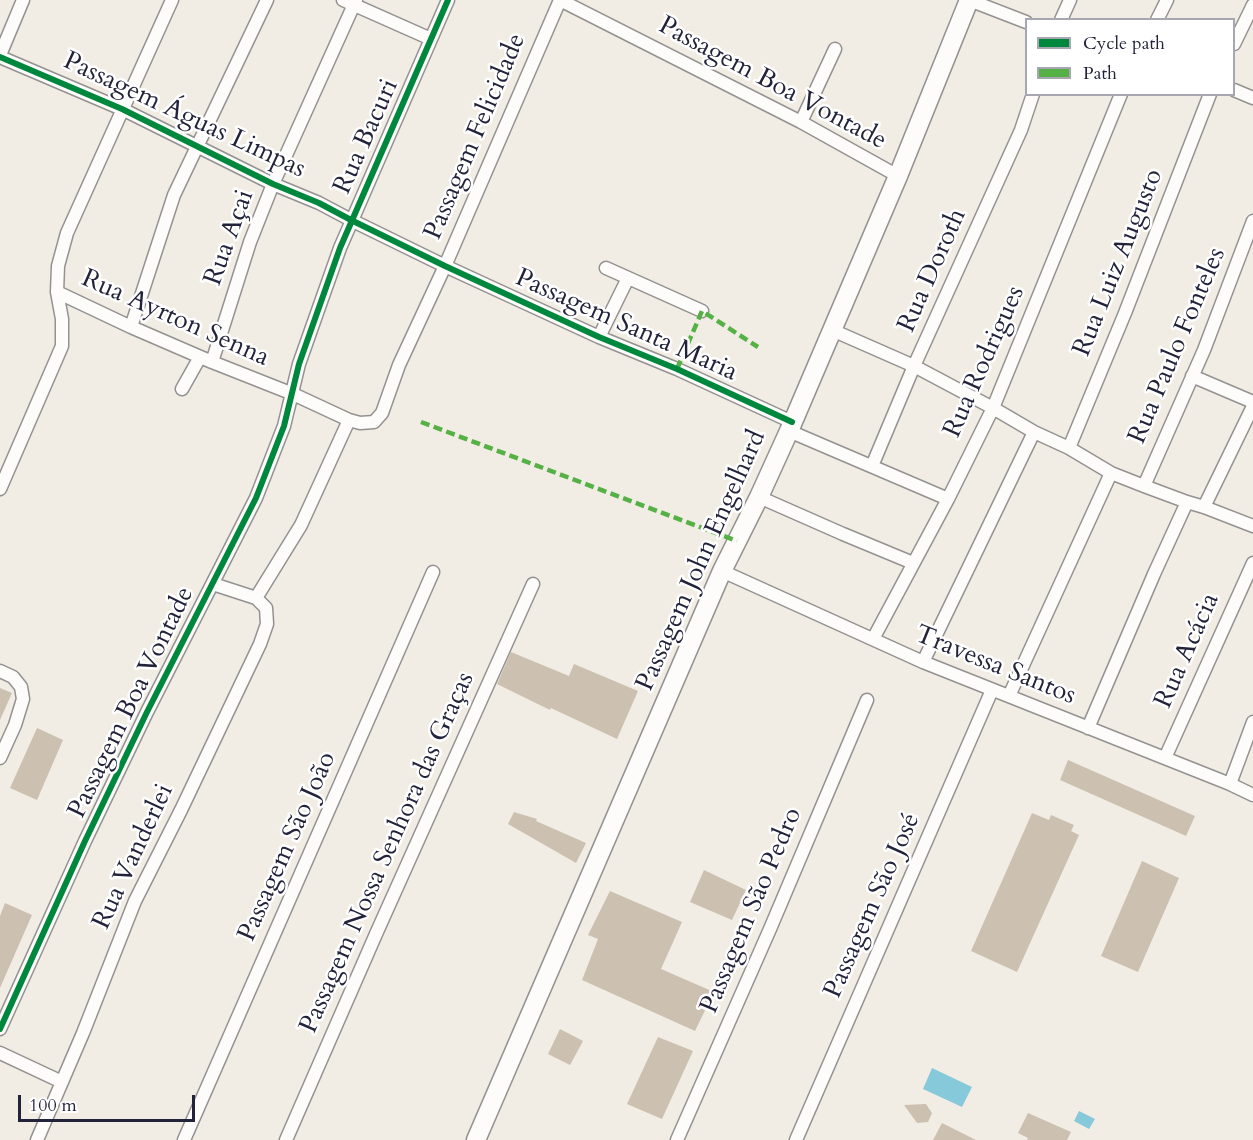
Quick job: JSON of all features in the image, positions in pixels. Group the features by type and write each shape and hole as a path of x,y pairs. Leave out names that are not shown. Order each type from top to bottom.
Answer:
{"main road":[{"name":"Passagem John Engelhard","path":"476,1140 722,571 791,426 898,176 969,0"}],"street":[{"path":"0,56 23,0"},
{"path":"0,489 62,346 63,320 57,292 58,266 67,233 172,0"},
{"path":"131,327 174,195 267,0"},
{"name":"Rua Bacuri","path":"292,394 299,364 339,248 448,0"},
{"name":"Passagem Boa Vontade","path":"560,0 801,122 898,176"},
{"name":"Passagem Felicidade","path":"374,422 382,413 399,365 445,266 560,0"},
{"path":"969,0 1025,22"},
{"path":"1062,18 1070,0"},
{"path":"1157,18 1167,0"},
{"path":"351,2 431,39"},
{"name":"Rua Açai","path":"212,362 250,242 351,2"},
{"path":"1235,40 1253,5"},
{"path":"801,122 836,49"},
{"name":"Passagem Águas Limpas","path":"0,56 122,110 273,184 319,203 445,266"},
{"path":"1235,91 1253,98"},
{"name":"Rua Doroth","path":"872,466 914,366 1016,140 1032,96"},
{"name":"Rua Rodrigues","path":"873,639 993,408 1120,96"},
{"name":"Rua Luiz Augusto","path":"1069,448 1125,313 1209,96"},
{"name":"Rua Paulo Fonteles","path":"1144,486 1204,350 1253,221"},
{"name":"Passagem Santa Maria","path":"445,266 599,337 677,369 872,466 948,498"},
{"path":"606,268 702,311"},
{"path":"599,337 628,278"},
{"name":"Rua Ayrton Senna","path":"57,292 131,327 349,420 360,423 374,422"},
{"path":"832,330 914,366 1111,472 1253,526"},
{"path":"182,390 200,357"},
{"path":"1192,376 1253,404 1204,507"},
{"name":"Passagem Boa Vontade","path":"0,1029 85,841 147,712 256,498 284,426 292,394"},
{"path":"213,584 256,598 301,525 349,420"},
{"path":"923,662 1034,432"},
{"path":"1009,696 1111,472"},
{"path":"759,497 913,563"},
{"path":"1088,728 1187,502"},
{"name":"Rua Acácia","path":"1165,758 1253,563"},
{"name":"Travessa Santos","path":"722,571 923,662 1253,795"},
{"name":"Passagem São João","path":"184,1140 433,572"},
{"name":"Passagem Nossa Senhora das Graças","path":"286,1140 532,584"},
{"name":"Rua Vanderlei","path":"37,1140 83,1033 135,901 182,810 260,644 267,624 266,608 256,598"},
{"path":"0,671 13,677 21,687 23,699 15,725 0,758"},
{"name":"Passagem São José","path":"796,1140 992,690"},
{"name":"Passagem São Pedro","path":"677,1140 867,700"},
{"path":"1230,784 1253,722"},
{"path":"0,1053 62,1082"}],"water":[{"path":"932,1068 972,1087 962,1107 923,1089"},
{"path":"1079,1111 1095,1119 1089,1129 1074,1121"}],"building":[{"path":"511,652 569,676 574,664 638,691 617,739 497,684"},
{"path":"0,688 12,693 0,720"},
{"path":"37,728 63,740 37,800 10,788"},
{"path":"1068,760 1195,816 1186,836 1060,780"},
{"path":"514,812 537,819 536,821 586,843 576,863 508,824"},
{"path":"1032,813 1049,820 1051,815 1074,825 1071,831 1079,835 1017,972 971,951"},
{"path":"1142,861 1179,878 1138,972 1101,956"},
{"path":"704,870 746,890 732,920 690,902"},
{"path":"610,891 682,922 661,969 714,992 695,1031 582,980 598,939 588,935"},
{"path":"5,903 32,915 0,988 0,916"},
{"path":"560,1029 583,1041 570,1065 548,1054"},
{"path":"658,1037 693,1051 662,1119 627,1104"},
{"path":"926,1104 932,1113 928,1122 917,1123 904,1105"},
{"path":"1028,1113 1071,1132 1067,1140 1027,1140 1028,1138 1018,1133"},
{"path":"942,1123 976,1140 933,1140"}],"marked path":[{"path":"677,369 702,311 758,347"},
{"path":"421,422 737,541"}],"cycle path":[{"path":"0,1029 85,841 147,712 256,498 284,426 299,364 340,248 448,0"},
{"path":"0,57 122,109 445,266 792,422"}]}
